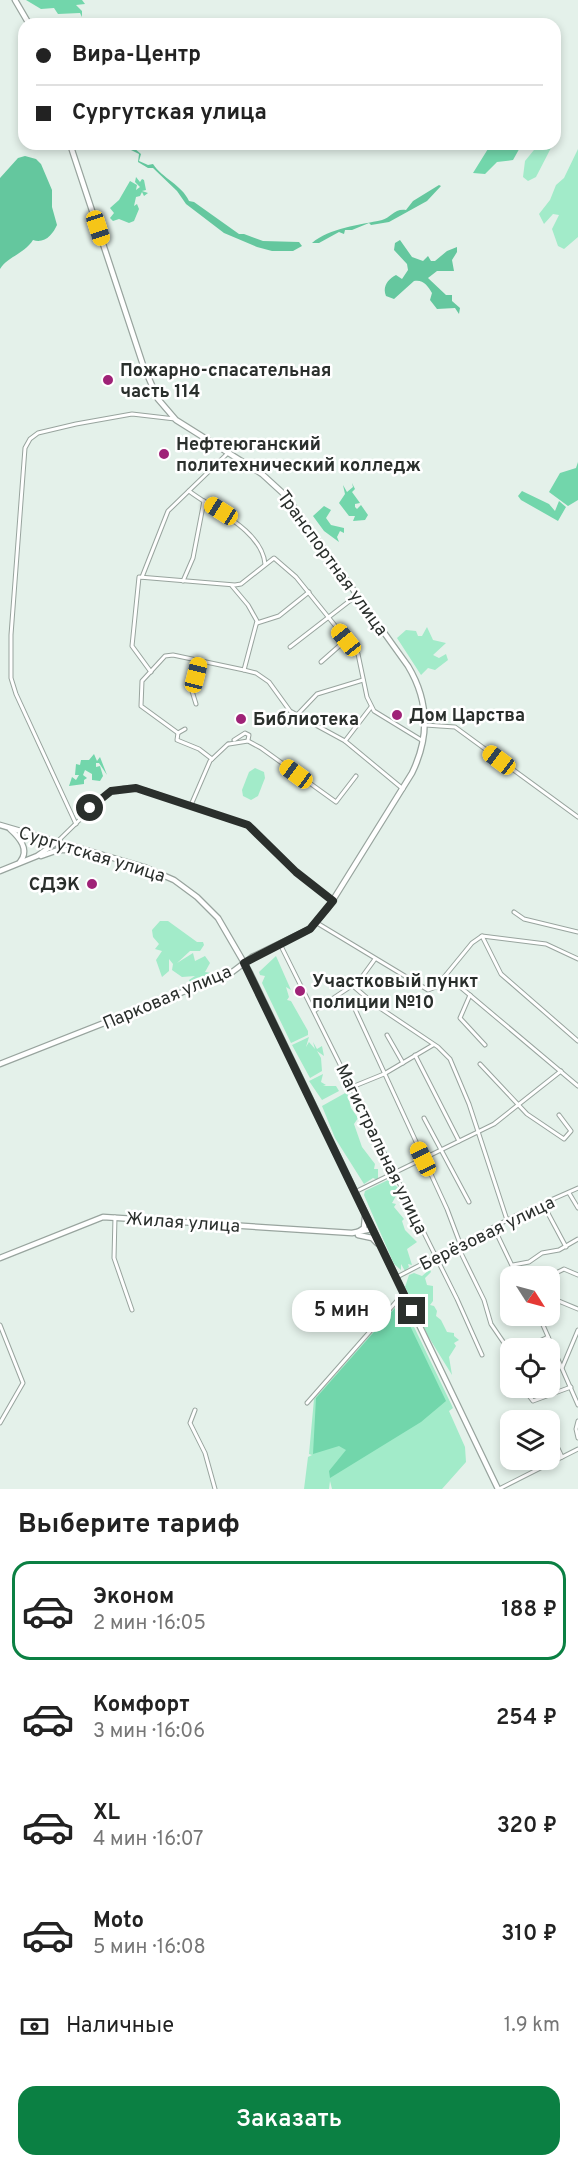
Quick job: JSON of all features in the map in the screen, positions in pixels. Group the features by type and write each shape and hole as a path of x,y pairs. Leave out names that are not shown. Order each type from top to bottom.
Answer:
{"main road":[{"path":"15,0 26,18"},
{"name":"Транспортная улица","path":"72,150 148,377 166,410 176,420 268,478 286,496 358,594 417,682 424,702 425,725"},
{"name":"Парковая улица","path":"0,1064 225,975 317,923 403,789 416,764 425,725"},
{"name":"Сургутская улица","path":"0,825 152,870 179,883 218,918 244,963 498,1489"},
{"path":"8,827 20,839 24,849 23,858 14,866"},
{"path":"22,863 57,842"},
{"path":"0,871 54,851 81,850"},
{"path":"352,1233 364,1228 364,1211"},
{"name":"Жилая улица","path":"0,1258 97,1219 116,1217 352,1233 372,1229"},
{"path":"352,1233 372,1238 382,1249"}],"street":[{"path":"164,417 166,410"},
{"path":"76,824 12,683 11,635 25,451 33,436 41,432 128,414 176,420"},
{"path":"151,672 132,646 139,577 142,577 167,513 229,453"},
{"path":"189,491 238,522 264,556 266,564"},
{"path":"183,581 193,558 204,501"},
{"path":"238,592 241,584 274,558 293,573 361,659 363,680 371,707 385,719 423,741"},
{"path":"142,577 241,584"},
{"path":"232,585 252,611 257,623 243,670"},
{"path":"257,623 279,616 309,592"},
{"path":"290,646 358,594"},
{"path":"321,662 346,640"},
{"path":"178,733 141,705 142,681 168,655 256,673 271,684 286,707 345,741 403,789"},
{"path":"195,704 192,691 200,661"},
{"path":"297,715 316,694 363,680"},
{"path":"345,741 371,707"},
{"path":"425,725 455,727 578,817"},
{"path":"178,733 185,729"},
{"path":"178,733 177,740 199,749 212,759"},
{"path":"191,806 212,759 244,734 249,735 248,741"},
{"path":"229,744 248,741 336,802 356,776"},
{"path":"57,842 104,795 117,789 146,790 252,827 296,872 333,901"},
{"path":"514,912 524,919 578,932"},
{"path":"317,923 428,990 434,989 472,943 482,936 546,944 578,959"},
{"path":"482,936 501,974 578,1041"},
{"name":"Магистральная улица","path":"280,944 460,1306 482,1355"},
{"path":"314,1011 359,981 375,959"},
{"path":"446,975 578,1086"},
{"path":"352,985 374,1004 435,1045 452,1064 478,1132 507,1220"},
{"path":"470,995 460,1018 485,1045"},
{"path":"354,1007 484,1300 491,1324 501,1338"},
{"path":"387,1035 403,1063"},
{"path":"352,1087 384,1074 435,1045"},
{"path":"415,1055 459,1141"},
{"path":"480,1064 517,1106 551,1133 564,1139 572,1132 559,1115"},
{"path":"355,1192 499,1121 561,1071"},
{"path":"424,1118 469,1202"},
{"name":"Берёзовая улица","path":"396,1278 507,1220 578,1188"},
{"path":"569,1193 578,1208"},
{"path":"543,1204 566,1247"},
{"path":"116,1217 114,1258 132,1310"},
{"path":"494,1228 513,1265 566,1247 578,1239"},
{"path":"560,1271 564,1269 578,1275"},
{"path":"307,1403 403,1294"},
{"path":"560,1302 578,1309"},
{"path":"0,1325 22,1375 21,1389 0,1423"},
{"path":"543,1326 578,1405"},
{"path":"562,1368 578,1330"},
{"path":"560,1392 570,1388"},
{"path":"195,1410 190,1423 205,1453 215,1489"},
{"path":"578,1420 576,1429 578,1438"},
{"path":"498,1489 578,1449"},
{"path":"560,1453 562,1457"}],"shaded area":[{"path":"26,0 82,0 85,4 76,5 82,11 82,17 80,13 58,14 54,8 41,9"},
{"path":"578,149 578,237 564,249 558,246 552,229 559,215 553,214 544,224 539,214 550,200 556,185 564,178"},
{"path":"131,150 136,150 141,154 139,161 148,165 153,164 182,190 189,201 194,202 239,234 263,241 299,242 302,246 293,251 272,251 224,233 186,204 177,191 153,168 148,168 138,162 139,154"},
{"path":"487,150 519,150 513,160 497,162 485,174 473,173"},
{"path":"534,150 550,150 536,177 528,181 523,177 525,161"},
{"path":"25,156 36,159 41,164 52,190 52,207 57,225 48,237 41,241 33,240 0,269 0,178 18,158"},
{"path":"136,177 140,182 144,180 146,190 142,191 148,193 144,196 142,192 136,197 134,206 137,204 139,209 134,221 129,223 119,219 113,221 110,218 114,213 110,208 119,200 130,181 137,185 136,190 140,187 135,182"},
{"path":"439,185 441,186 427,201 389,222 371,225 369,223 352,230 345,230 344,234 339,232 319,243 312,243 336,230 382,220 399,210 406,210 413,201"},
{"path":"400,240 412,257 423,261 428,256 431,261 435,261 447,251 457,247 452,260 454,271 437,271 428,278 446,295 452,295 452,301 460,308 459,314 455,308 437,309 430,300 432,293 420,281 414,281 394,299 386,296 385,286 388,281 396,275 402,279 408,270 407,264 394,250 395,243"},
{"path":"578,462 578,500 568,506 549,492 560,473 576,468"},
{"path":"352,483 355,489 352,492 360,503 355,504 355,507 357,509 361,505 368,515 365,520 353,521 355,516 349,516 339,503 345,494 343,485 347,492 353,487"},
{"path":"522,491 549,504 555,511 559,501 566,507 558,521 521,500 518,496"},
{"path":"324,506 331,510 326,518 331,525 344,528 344,533 340,531 337,537 339,542 324,531 313,516"},
{"path":"427,627 433,640 446,643 433,655 439,658 446,654 448,660 435,670 428,668 421,675 397,638 406,630 416,631 418,636 422,636"},
{"path":"94,754 97,761 100,757 107,775 99,763 96,763 96,767 100,766 103,776 100,781 92,780 92,774 85,770 83,775 87,778 84,784 69,786 72,777 76,780 79,775 75,775 76,764 80,765 81,760 89,760"},
{"path":"255,768 264,772 265,778 258,796 251,800 243,796 242,790 249,772"},
{"path":"160,921 168,921 197,942 203,942 204,945 200,951 190,951 177,963 193,953 195,961 205,956 210,963 205,972 211,973 208,980 190,986 189,980 195,976 182,977 172,970 173,964 169,959 169,971 162,977 156,960 162,951 155,949 159,944 153,937 152,930"},
{"path":"276,956 291,990 286,987 289,997 287,1000 291,1001 308,1031 308,1035 291,1043 262,983 265,976 260,975 259,972"},
{"path":"309,1037 306,1047 309,1042 315,1049 313,1042 317,1049 322,1046 324,1056 317,1051 321,1058 322,1071 310,1078 292,1045"},
{"path":"323,1074 321,1082 326,1085 323,1086 336,1086 339,1091 322,1100 309,1081"},
{"path":"347,1092 351,1108 358,1118 354,1124 362,1147 375,1164 374,1169 378,1169 378,1180 373,1178 364,1184 335,1138 322,1106"},
{"path":"388,1180 400,1189 392,1203 396,1204 394,1207 404,1219 402,1221 405,1230 417,1242 407,1249 412,1265 408,1264 409,1267 405,1271 401,1264 401,1270 394,1264 364,1195 365,1191"},
{"path":"429,1267 431,1272 425,1278 427,1285 433,1286 433,1301 430,1305 434,1306 437,1311 436,1316 441,1320 447,1332 454,1333 459,1340 454,1343 456,1346 449,1357 452,1375 428,1336 405,1287 409,1275 414,1273 422,1276"},
{"path":"397,1305 404,1306 453,1408 449,1411 465,1447 466,1462 442,1489 332,1489 330,1481 329,1489 304,1489 308,1457 312,1455 309,1454 314,1399"},
{"path":"396,1307 402,1309 446,1401 421,1422 330,1478 329,1471 346,1450 339,1446 313,1454 316,1398"}],"place":[{"name":"Пожарно-спасательная часть 114","path":"108,380"},
{"name":"Нефтеюганский политехнический колледж","path":"164,454"},
{"name":"Дом Царства","path":"397,715"},
{"name":"Библиотека","path":"241,719"},
{"name":"СДЭК","path":"92,884"},
{"name":"Участковый пункт полиции №10","path":"300,991"}],"route":[{"path":"90,808 111,791 136,788 248,825 296,872 333,901 321,919 310,929 244,963 412,1311"}]}
